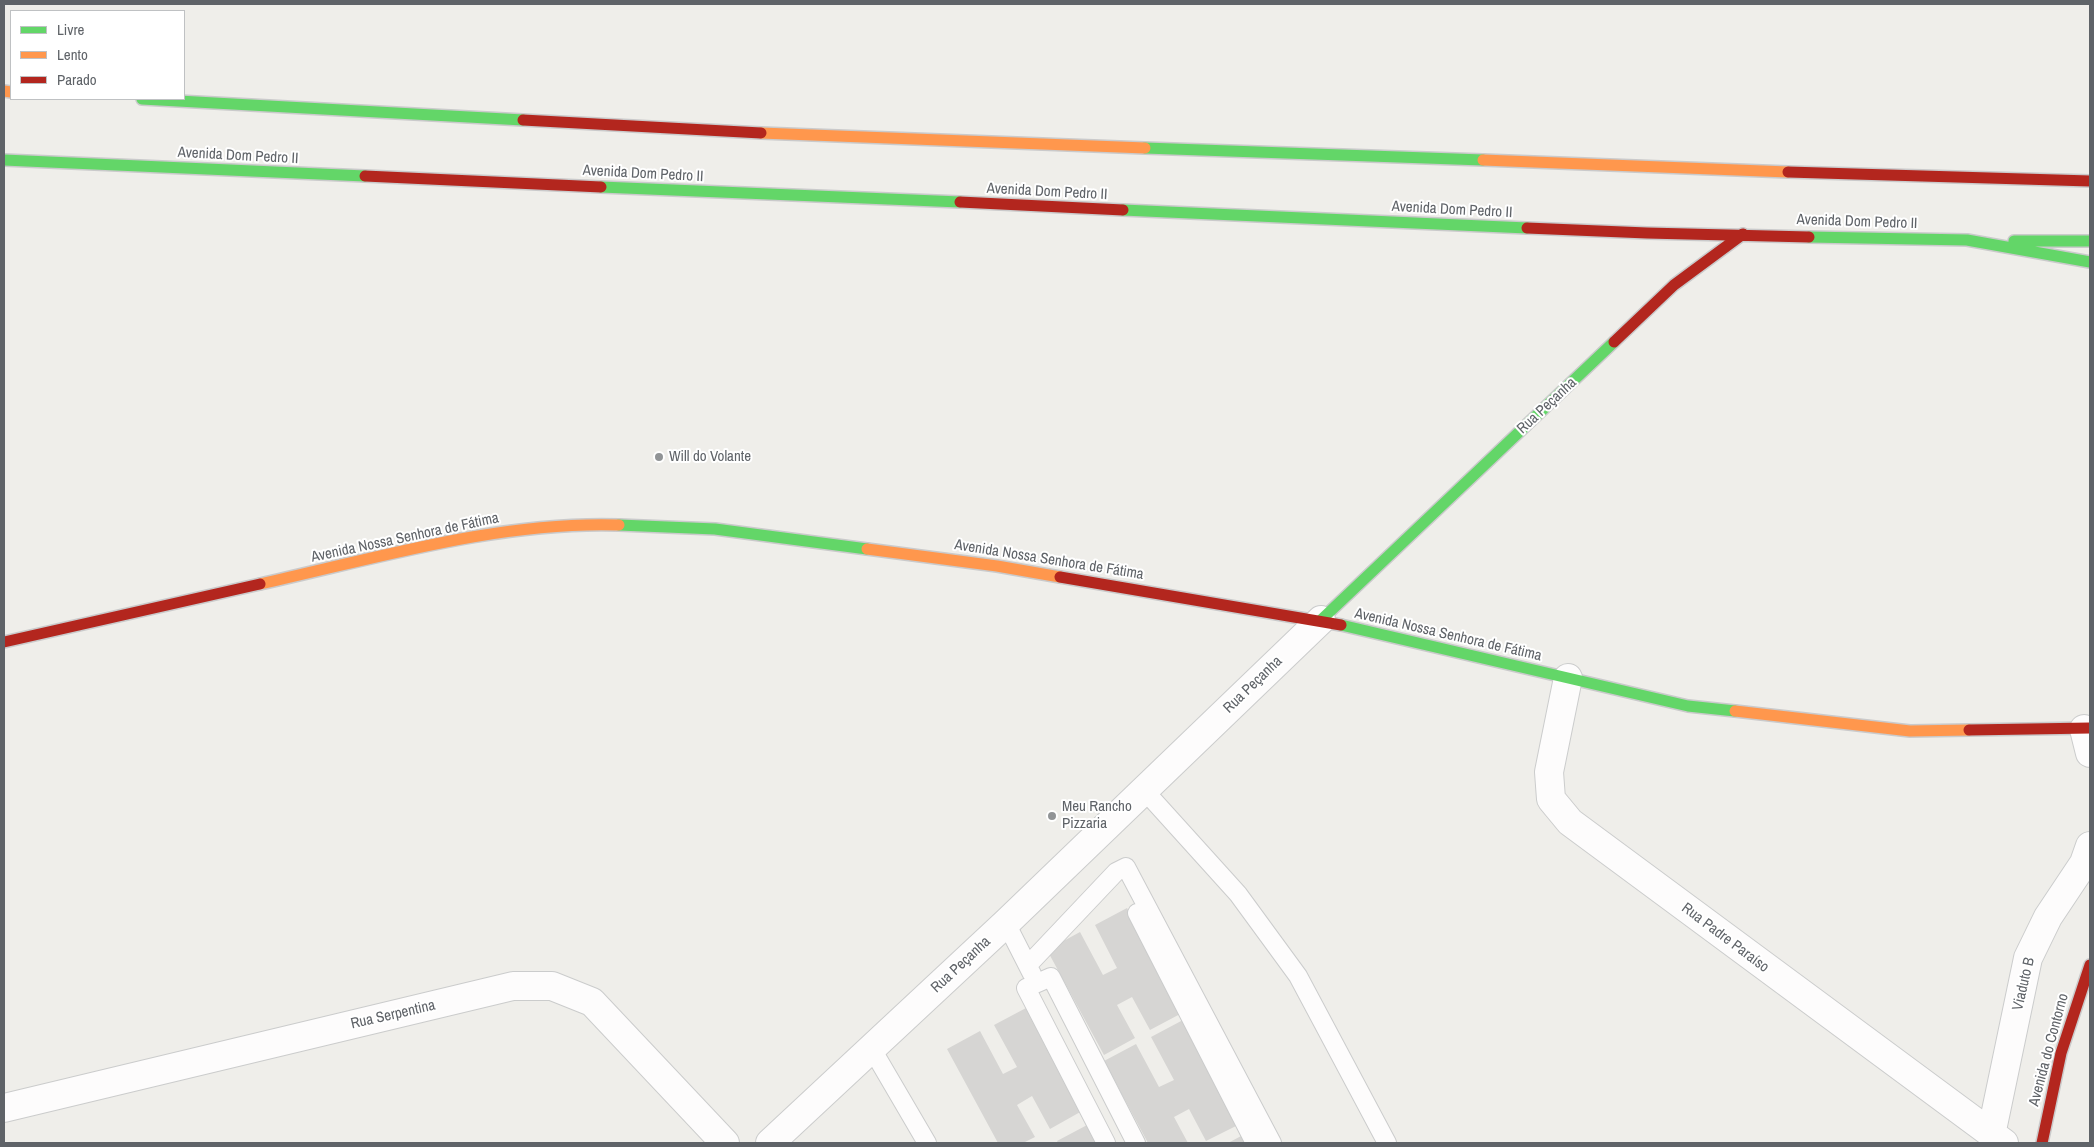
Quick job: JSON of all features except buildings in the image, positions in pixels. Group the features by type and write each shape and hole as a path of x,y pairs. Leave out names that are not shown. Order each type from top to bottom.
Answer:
{"main road":[{"path":"160,100 784,134 1928,177 2090,180"},
{"name":"Avenida Dom Pedro II","path":"4,160 1648,234 1743,234 2090,241"},
{"name":"Rua Peçanha","path":"1321,620 1674,285 1743,234"},
{"path":"1968,240 2090,262"},
{"name":"Avenida Nossa Senhora de Fátima","path":"4,642 489,533 582,524 715,529 997,566 1321,620 1688,706 1910,731 2088,737"},
{"name":"Avenida do Contorno","path":"2042,1143 2048,1102 2071,1014 2090,965"}],"street":[{"name":"Rua Peçanha","path":"770,1143 1006,923 1321,620"},
{"name":"Rua Padre Paraíso","path":"1568,678 1549,772 1551,799 1570,822 1998,1139"},
{"name":"Viaduto B","path":"1998,1139 2028,958 2048,917 2084,863 2090,846"},
{"name":"Rua Serpentina","path":"4,1108 513,986 552,986 592,1002 725,1143"}],"lane":[{"path":"1144,790 1238,894 1298,976 1387,1143"},
{"path":"1028,966 1116,872 1126,866 1272,1143"},
{"path":"1116,872 1255,1143"},
{"path":"1006,923 1037,984"},
{"path":"1106,1143 1026,988 1051,977 1136,1143"},
{"path":"872,1048 927,1143"}],"traffic: fast":[{"path":"160,100 523,120"},
{"path":"1145,148 1483,160"},
{"path":"4,160 365,176"},
{"path":"601,187 960,202"},
{"path":"1123,210 1527,228"},
{"path":"1809,237 1967,240 2090,262"},
{"path":"2014,241 2090,241"},
{"path":"1321,620 1614,342"},
{"path":"619,525 715,529 867,549"},
{"path":"1341,625 1688,706 1735,711"}],"traffic: slow":[{"path":"4,91 10,92"},
{"path":"761,133 1145,148"},
{"path":"1483,160 1788,172"},
{"path":"260,584 438,543 484,535 574,525 619,525"},
{"path":"867,549 997,566 1060,577"},
{"path":"1735,711 1910,731 1969,730"}],"traffic: jam":[{"path":"523,120 761,133"},
{"path":"1788,172 2090,181"},
{"path":"365,176 601,187"},
{"path":"960,202 1123,210"},
{"path":"1527,228 1809,237"},
{"path":"1614,342 1674,285 1743,234"},
{"path":"1060,577 1341,625"},
{"path":"4,642 260,584"},
{"path":"1969,730 2090,728"},
{"path":"2042,1143 2061,1053 2090,965"}],"place":[{"name":"Will do Volante","path":"659,457"},
{"name":"Meu Rancho Pizzaria","path":"1052,816"}]}
